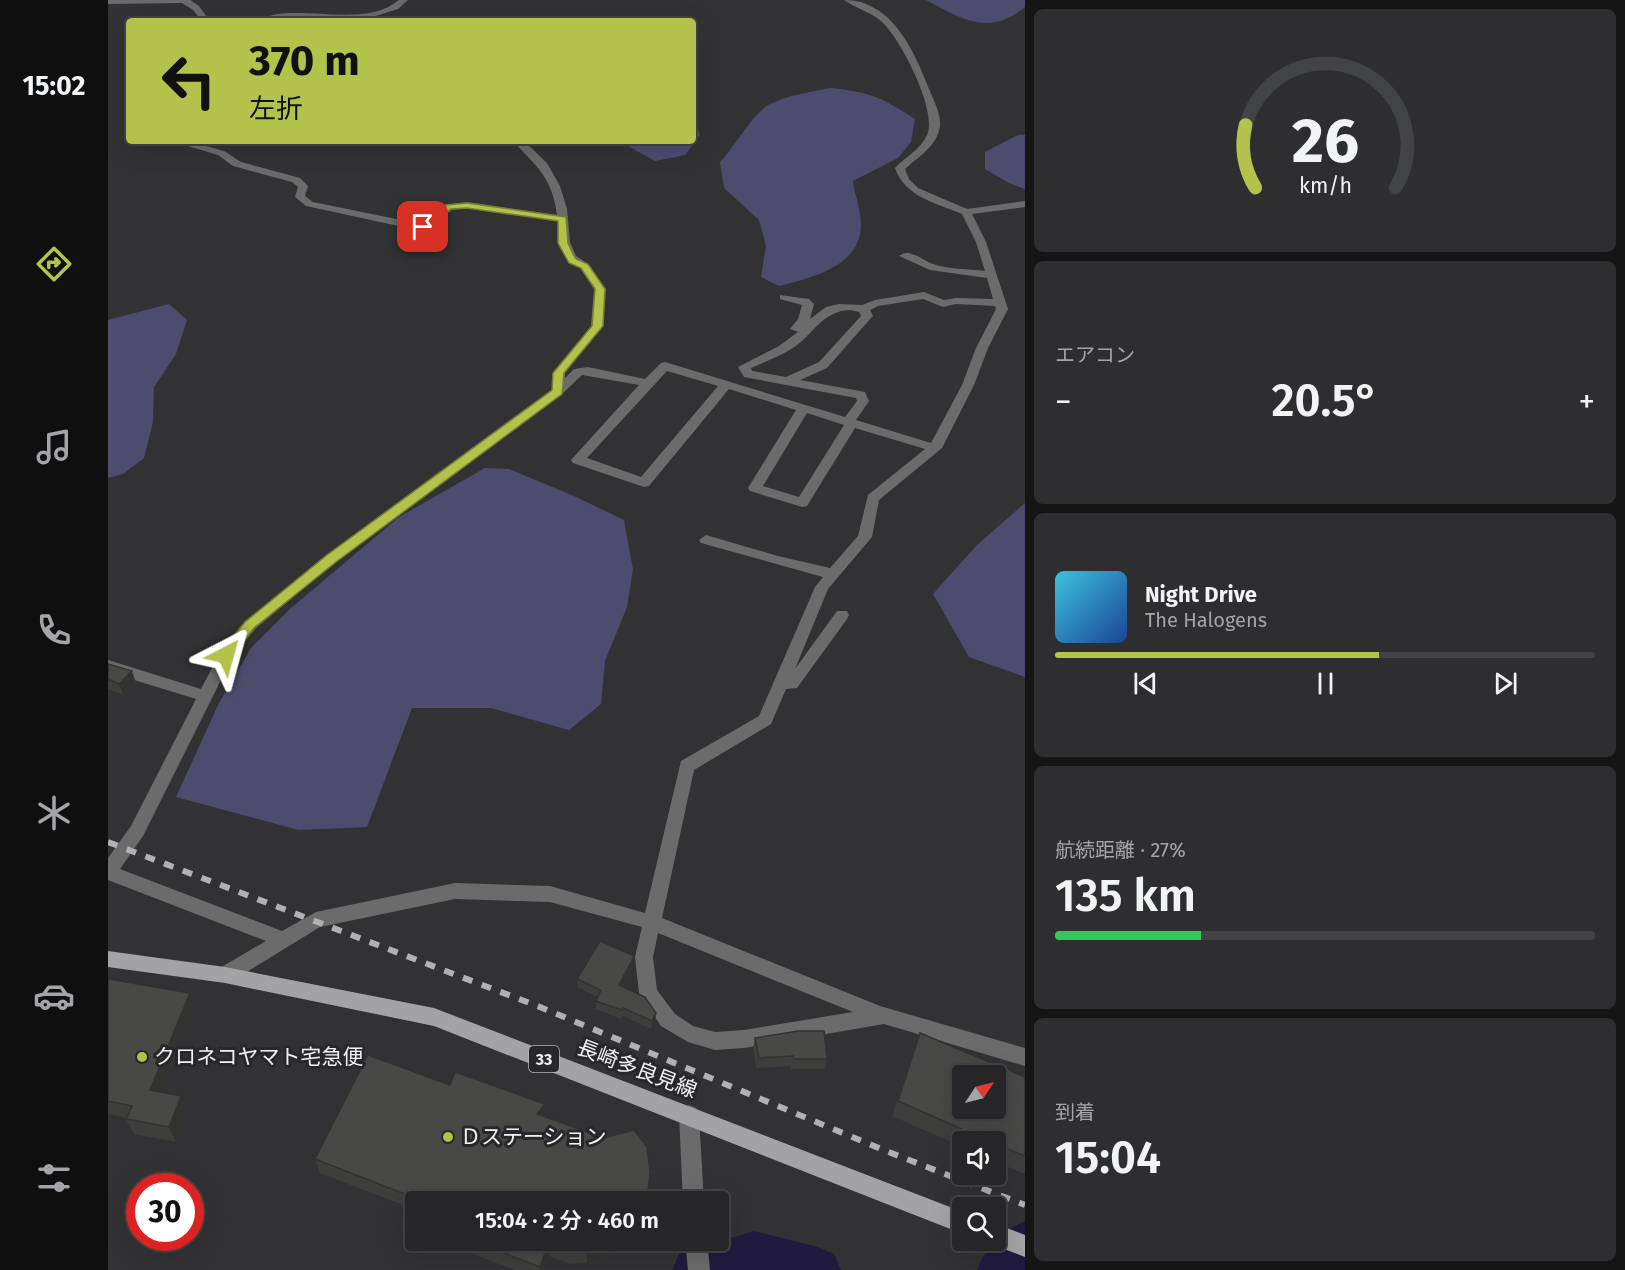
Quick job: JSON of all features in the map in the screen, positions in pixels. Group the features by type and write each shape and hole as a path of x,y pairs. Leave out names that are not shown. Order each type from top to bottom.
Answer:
{"main road":[{"name":"長崎多良見線","path":"108,958 225,975 434,1017 952,1219"},
{"path":"1006,1239 1025,1246"}],"street":[{"path":"108,2 185,0 196,8 204,18"},
{"path":"280,18 371,16 391,10 404,0"},
{"path":"848,0 880,14 903,39 934,113 937,126 933,138 900,168 904,180 914,190 966,212 1025,204"},
{"path":"187,144 221,153 237,165 296,180 303,186 300,197 310,204 408,225 423,227 449,207 467,205 563,219"},
{"path":"522,144 544,164 555,185 563,219 563,243 568,254 573,261 584,266 600,289 597,326 559,373 558,391"},
{"path":"883,1016 744,1039 715,1041 688,1033 668,1020 648,993 644,957 654,923 687,766 765,720 822,587 865,537 873,498 935,448 968,385 982,348 1002,309 981,242 966,212"},
{"path":"904,256 913,257 930,267 990,275"},
{"path":"804,408 755,488 802,503 863,401 861,395 748,374 744,367 790,344 822,313 850,306 864,309 875,303 924,295 944,304 956,301 1000,303"},
{"path":"784,297 805,301 808,304 804,320 789,337 790,344"},
{"path":"788,381 823,365 832,357 867,316 864,309"},
{"path":"726,385 644,483 578,460 665,366 935,448"},
{"path":"282,939 108,872 137,831 226,655 250,625 331,558 558,391 578,372 588,371 648,383"},
{"path":"706,540 777,561 833,574"},
{"path":"782,682 792,684 842,615"},
{"path":"108,666 204,696"},
{"path":"225,975 282,939 316,921 455,891 550,894 654,923 883,1016 1025,1056"},
{"path":"689,1115 693,1191"},
{"path":"697,1251 699,1270"}],"shaded area":[{"path":"926,0 1025,0 1025,7 1012,16 987,23 963,18"},
{"path":"830,88 855,91 875,97 915,119 911,142 898,158 853,181 861,228 858,241 851,252 831,269 779,286 761,277 766,246 759,220 724,188 720,162 750,123 770,104 792,96"},
{"path":"696,124 700,135 696,140"},
{"path":"1018,135 1025,135 1025,189 985,169 985,152"},
{"path":"624,144 693,144 685,155 655,161"},
{"path":"169,304 187,320 176,354 154,387 153,422 144,458 123,474 108,478 108,320"},
{"path":"485,468 509,469 624,520 633,569 627,607 605,661 601,704 569,730 491,708 412,708 367,827 299,830 176,797 219,703 251,648 290,609 399,517"},
{"path":"1025,503 1025,677 969,657 933,594 977,545"}],"building":[{"path":"108,664 132,671 119,684 108,679"},
{"path":"600,941 634,956 619,985 645,997 656,1013 652,1021 623,1008 622,1010 596,1001 601,990 577,979"},
{"name":"クロネコヤマト宅急便","path":"108,979 190,993 150,1090 181,1096 169,1127 126,1119 132,1106 108,1101"},
{"path":"798,1031 824,1031 827,1059 794,1059 793,1056 759,1058 755,1038"},
{"path":"920,1033 996,1065 952,1065 952,1119 1006,1119 1006,1069 1025,1077 1025,1156 1006,1148 1006,1131 966,1131 898,1101"},
{"name":"Ｄステーション","path":"368,1055 450,1085 455,1072 545,1104 537,1114 604,1138 634,1130 647,1147 650,1172 648,1191 405,1191 405,1194 315,1159"},
{"path":"499,1251 546,1251 540,1267"}],"waterway":[{"path":"1000,1270 1025,1244"},
{"path":"695,1270 754,1254 818,1270"}],"railway":[{"path":"108,842 540,1007 886,1151 1025,1205"}],"place":[{"name":"クロネコヤマト宅急便","path":"142,1057"},
{"name":"Ｄステーション","path":"448,1137"}],"route":[{"path":"226,655 250,625 331,558 558,391 559,373 597,326 600,289 584,266 573,261 568,254 563,243 563,219 467,205 449,207 423,227"}]}
